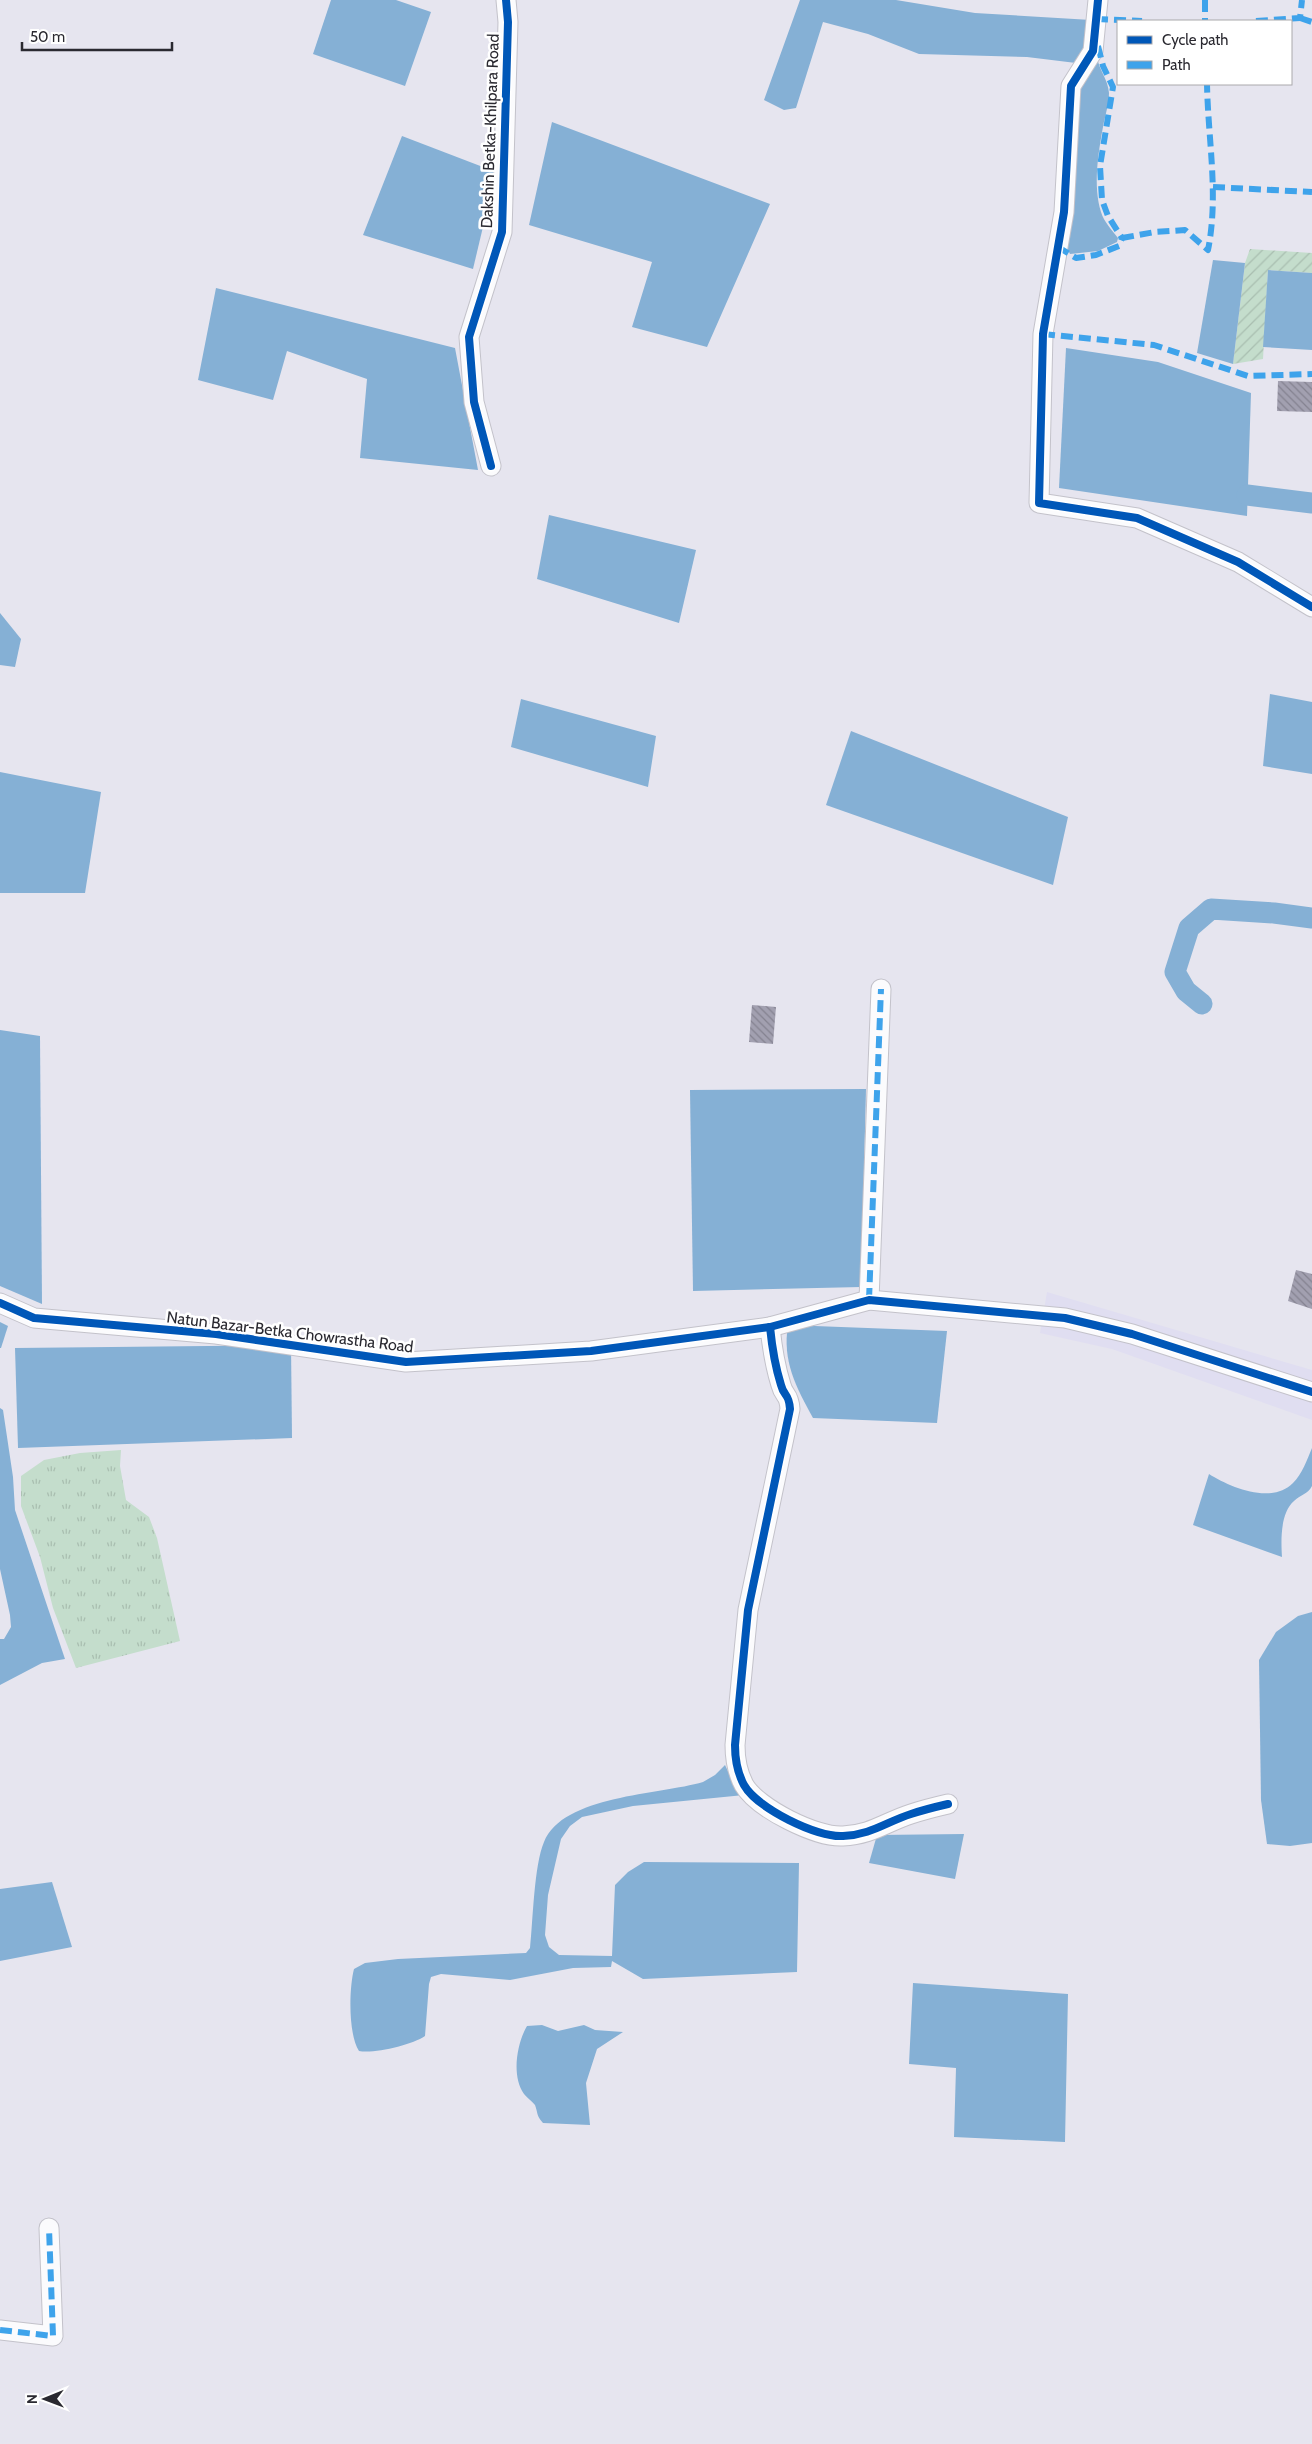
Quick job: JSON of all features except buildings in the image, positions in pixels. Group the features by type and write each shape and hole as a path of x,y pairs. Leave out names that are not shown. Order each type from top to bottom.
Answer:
{"street":[{"name":"Dakshin Betka-Khilpara Road","path":"491,466 474,402 469,337 502,232 508,22 506,0"},
{"path":"1098,0 1093,51 1071,86 1064,212 1043,334 1039,503 1137,518 1238,562 1312,607"},
{"path":"869,1300 881,989"},
{"name":"Natun Bazar-Betka Chowrastha Road","path":"0,1303 34,1318 216,1334 406,1362 592,1351 770,1327 869,1300 1065,1318 1132,1334 1312,1392"},
{"path":"770,1327 772,1352 781,1388 789,1397 790,1409 748,1610 735,1745 735,1764 745,1787 765,1806 799,1826 841,1836 874,1831 909,1814 948,1804"},
{"path":"0,2330 52,2336 49,2228"}],"shaded area":[{"path":"1047,1292 1312,1370 1312,1420 1112,1349 1040,1333"}],"green space":[{"path":"1250,249 1312,253 1312,273 1268,270 1263,359 1233,364 1245,263"},
{"path":"121,1450 120,1466 126,1500 149,1517 157,1538 180,1641 76,1668 53,1608 40,1557 21,1506 21,1476 44,1460 80,1453"}],"water":[{"path":"331,0 396,0 431,12 405,86 313,54"},
{"path":"800,0 896,0 975,13 1091,20 1089,39 1076,63 1027,57 919,54 868,34 823,22 796,108 784,110 764,100"},
{"path":"1097,57 1109,93 1098,159 1097,192 1102,216 1118,238 1117,242 1098,251 1070,254 1065,244 1079,85"},
{"path":"552,122 770,204 707,347 632,327 652,262 529,225"},
{"path":"402,136 496,172 473,269 363,235"},
{"path":"1213,260 1245,263 1233,364 1197,353"},
{"path":"1268,270 1312,273 1312,350 1263,347"},
{"path":"216,288 455,348 478,470 360,458 367,379 287,351 273,400 198,380"},
{"path":"1066,348 1158,362 1251,393 1247,516 1059,488"},
{"path":"549,515 696,550 679,623 537,579"},
{"path":"0,613 21,639 15,667 0,665"},
{"path":"1270,694 1312,702 1312,774 1263,766"},
{"path":"521,699 656,736 648,787 511,747"},
{"path":"851,731 1068,817 1053,885 826,805"},
{"path":"0,772 101,792 85,893 0,893"},
{"path":"0,1030 40,1036 42,1304 0,1286"},
{"path":"866,1089 861,1287 693,1291 690,1090"},
{"path":"0,1322 8,1326 1,1348 0,1348"},
{"path":"788,1325 947,1331 937,1423 813,1418 796,1384 789,1362 787,1350"},
{"path":"291,1345 292,1438 18,1448 15,1348"},
{"path":"0,1408 3,1410 13,1477 15,1510 65,1659 42,1663 0,1685 0,1639 4,1639 11,1627 0,1569"},
{"path":"1312,1448 1312,1486 1289,1506 1286,1513 1282,1528 1282,1557 1193,1525 1209,1474 1228,1484 1251,1492 1274,1493 1293,1483 1304,1467"},
{"path":"1312,1612 1312,1843 1290,1846 1267,1844 1261,1800 1259,1660 1276,1632 1298,1616"},
{"path":"725,1765 733,1782 744,1795 633,1806 582,1817 570,1826 561,1839 548,1895 545,1935 549,1947 559,1955 612,1956 615,1885 628,1872 644,1862 799,1863 797,1972 643,1979 612,1961 611,1967 573,1968 510,1980 441,1974 431,1977 429,1984 425,2036 411,2043 393,2048 366,2052 359,2051 355,2043 350,2011 354,1969 365,1963 398,1959 526,1953 530,1948 538,1864 544,1842 554,1826 571,1815 591,1806 614,1799 703,1782 715,1775"},
{"path":"964,1834 955,1879 869,1863 877,1835"},
{"path":"52,1882 72,1947 0,1961 0,1889"},
{"path":"913,1983 1068,1994 1065,2142 954,2137 956,2068 909,2064"},
{"path":"542,2025 558,2031 584,2025 595,2030 623,2032 597,2049 586,2083 590,2125 543,2123 538,2116 535,2105 520,2087 517,2060 520,2041 527,2026"}],"waterway":[{"path":"1247,495 1312,503"},
{"path":"1202,1004 1186,991 1175,972 1189,928 1211,909 1274,913 1312,918"}],"marked path":[{"path":"1205,0 1205,20"},
{"path":"1271,20 1300,18 1302,0"},
{"path":"1300,18 1312,22"},
{"path":"1096,19 1119,20"},
{"path":"1098,46 1103,66 1113,87 1100,166 1102,200 1108,216 1122,238"},
{"path":"1122,238 1155,232 1185,230 1208,250 1213,209 1213,188 1207,85"},
{"path":"1213,187 1312,192"},
{"path":"1058,247 1076,258 1096,255 1119,246 1122,238"},
{"path":"1043,334 1154,345 1248,376 1312,374"},
{"path":"869,1300 881,989"},
{"path":"0,2330 53,2336 49,2228"}],"cycle path":[{"path":"491,466 474,402 469,337 502,232 508,22 506,0"},
{"path":"1098,0 1093,51 1071,86 1064,212 1043,334 1039,503 1137,518 1238,562 1312,607"},
{"path":"0,1303 34,1318 216,1334 406,1362 591,1351 770,1327 869,1300 1065,1318 1132,1334 1312,1392"},
{"path":"770,1327 777,1371 782,1389 789,1400 790,1409 748,1610 735,1745 736,1761 740,1775 744,1785 751,1794 774,1812 804,1827 832,1835 843,1836 862,1833 902,1817 948,1804"}]}
